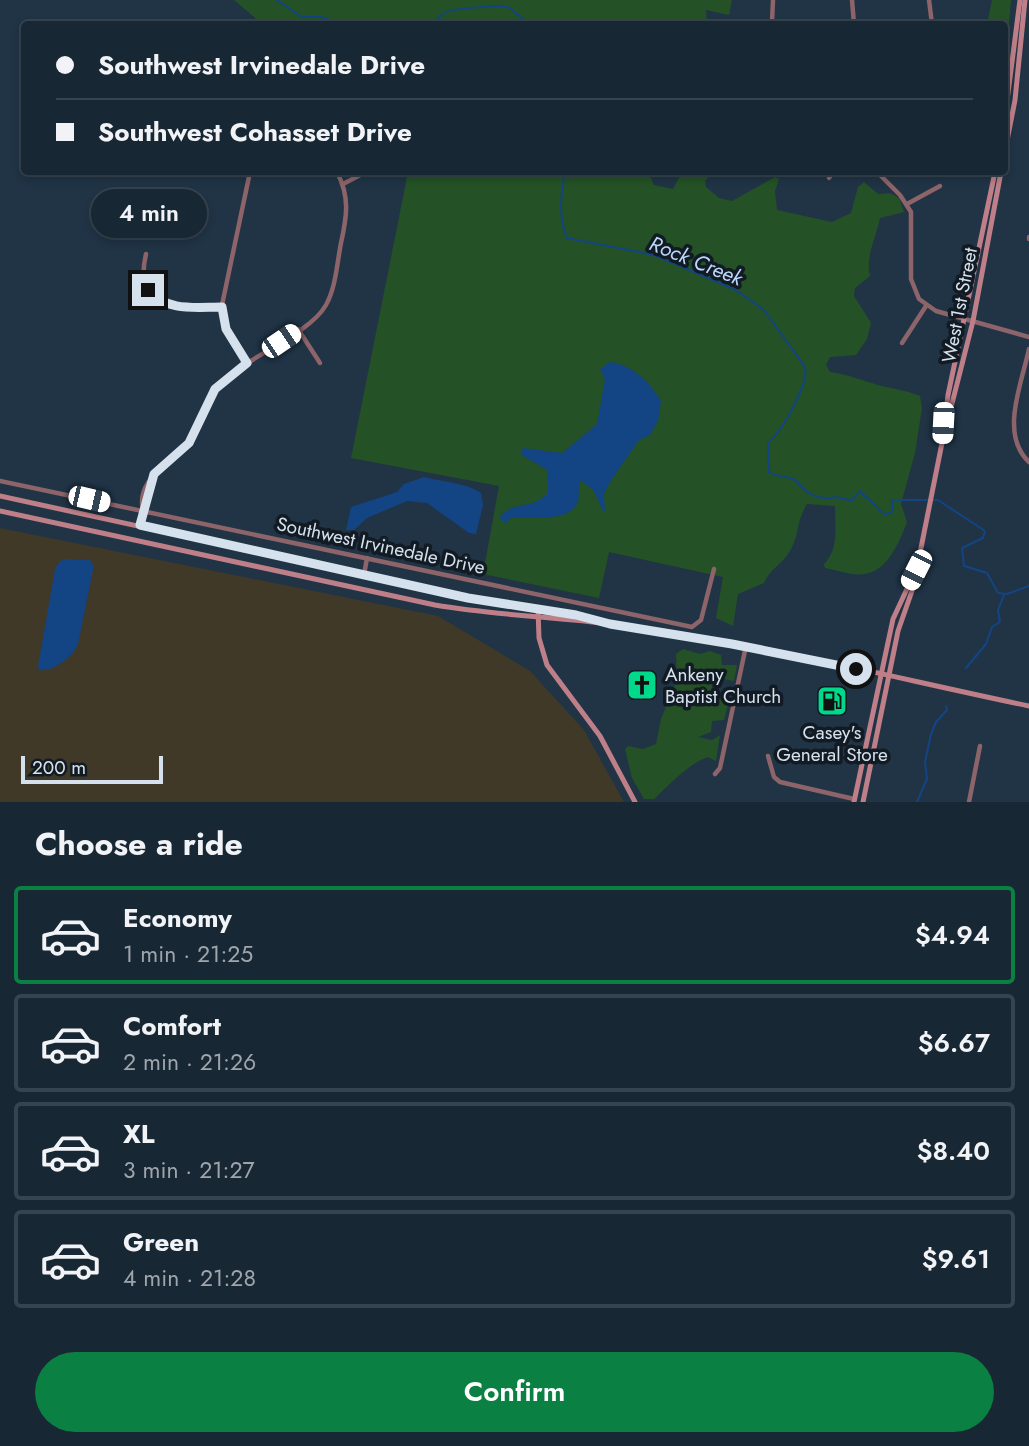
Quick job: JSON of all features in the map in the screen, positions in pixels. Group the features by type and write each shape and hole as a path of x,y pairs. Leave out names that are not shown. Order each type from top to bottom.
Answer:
{"main road":[{"path":"1008,98 1023,0"},
{"path":"1008,136 1015,100 1023,0"},
{"name":"West 1st Street","path":"969,320 994,175"},
{"name":"West 1st Street","path":"863,802 898,631 916,570 1000,175"},
{"name":"Southwest Irvinedale Drive","path":"0,496 468,598 746,646 1029,706"},
{"name":"Southwest Irvinedale Drive","path":"0,511 435,605 610,624"},
{"name":"West 1st Street","path":"854,801 893,619 916,570"},
{"path":"538,609 542,651 550,671 600,736 635,802"}],"street":[{"path":"772,21 773,0"},
{"path":"852,0 854,21"},
{"path":"929,0 932,21"},
{"path":"247,363 226,329 222,307 249,175"},
{"path":"140,525 154,474 189,443 215,389 247,363 315,318 331,294 348,200 338,175"},
{"path":"343,184 360,175"},
{"path":"880,175 907,204 912,222 912,286 926,306 1029,337"},
{"path":"907,204 940,186"},
{"path":"146,254 144,281 159,302 175,306 222,307"},
{"path":"902,343 926,306"},
{"path":"298,330 320,363"},
{"path":"1029,349 1013,433 1019,450 1029,462"},
{"name":"Southwest Irvinedale Drive","path":"0,481 692,627 701,620 714,569"},
{"path":"364,575 367,558"},
{"path":"715,774 720,768 746,646"},
{"path":"969,802 980,746"},
{"path":"768,757 774,777 780,782 854,801"}],"shaded area":[{"path":"0,528 438,616 530,671 584,730 624,802 0,802"}],"green space":[{"path":"234,0 732,0 729,15 706,10 707,21 258,21"},
{"path":"992,0 1011,0 1008,34 1008,21 988,21"},
{"path":"407,175 649,175 654,185 673,189 680,175 710,175 705,181 706,187 719,198 732,201 775,177 779,179 775,191 777,210 832,222 851,213 858,187 864,182 878,194 890,193 899,198 904,212 880,218 870,255 870,276 855,288 854,296 871,323 867,339 856,355 830,357 826,365 830,372 920,396 922,408 915,453 901,504 907,522 892,554 872,572 850,574 825,568 824,564 834,545 835,506 807,504 786,557 764,583 738,594 733,626 716,618 723,577 609,552 599,598 483,574 499,486 351,458"},
{"path":"683,649 700,654 710,651 721,655 722,665 737,665 734,681 719,678 712,686 711,698 729,701 724,720 712,721 711,732 698,737 712,740 720,735 716,761 708,757 701,760 679,775 654,799 644,799 632,778 625,749 628,746 643,749 656,744 661,719 677,680 676,654"}],"water":[{"path":"610,362 625,366 640,376 661,401 658,421 650,435 639,440 610,482 604,494 605,511 594,491 581,480 578,501 567,513 548,517 510,518 507,523 502,521 500,517 505,512 542,499 548,493 547,470 520,454 523,448 562,453 597,424 605,379 600,369"},
{"path":"424,477 462,485 481,493 483,505 476,534 469,533 427,503 407,501 367,518 354,530 346,530 351,507 397,492 404,484"},
{"path":"89,560 94,565 78,644 62,663 50,669 39,670 55,569 60,561"}],"waterway":[{"name":"Rock Creek","path":"277,0 302,17 320,17 333,21"},
{"name":"Rock Creek","path":"436,21 448,11 497,6 508,7 525,21"},
{"name":"Rock Creek","path":"565,175 561,214 567,238 654,255 736,290 764,310 805,367 803,384 793,407 768,443 769,472 794,479 814,496 823,498 851,501 860,491 885,515 893,511 892,500 938,500 985,531 983,538 962,548 964,566 987,573 998,593 1007,594 1029,586"},
{"path":"966,668 986,644 992,627 1000,622 998,610 1004,595"},
{"path":"917,802 927,779 925,762 931,734 936,722 947,710 946,706"}],"place":[{"name":"Ankeny Baptist Church","path":"642,685"},
{"name":"Casey's General Store","path":"832,701"}],"route":[{"path":"148,290 159,302 168,305 222,307 226,329 247,363 215,389 189,443 154,474 140,525 468,598 576,615 610,624 732,644 856,669"}]}
